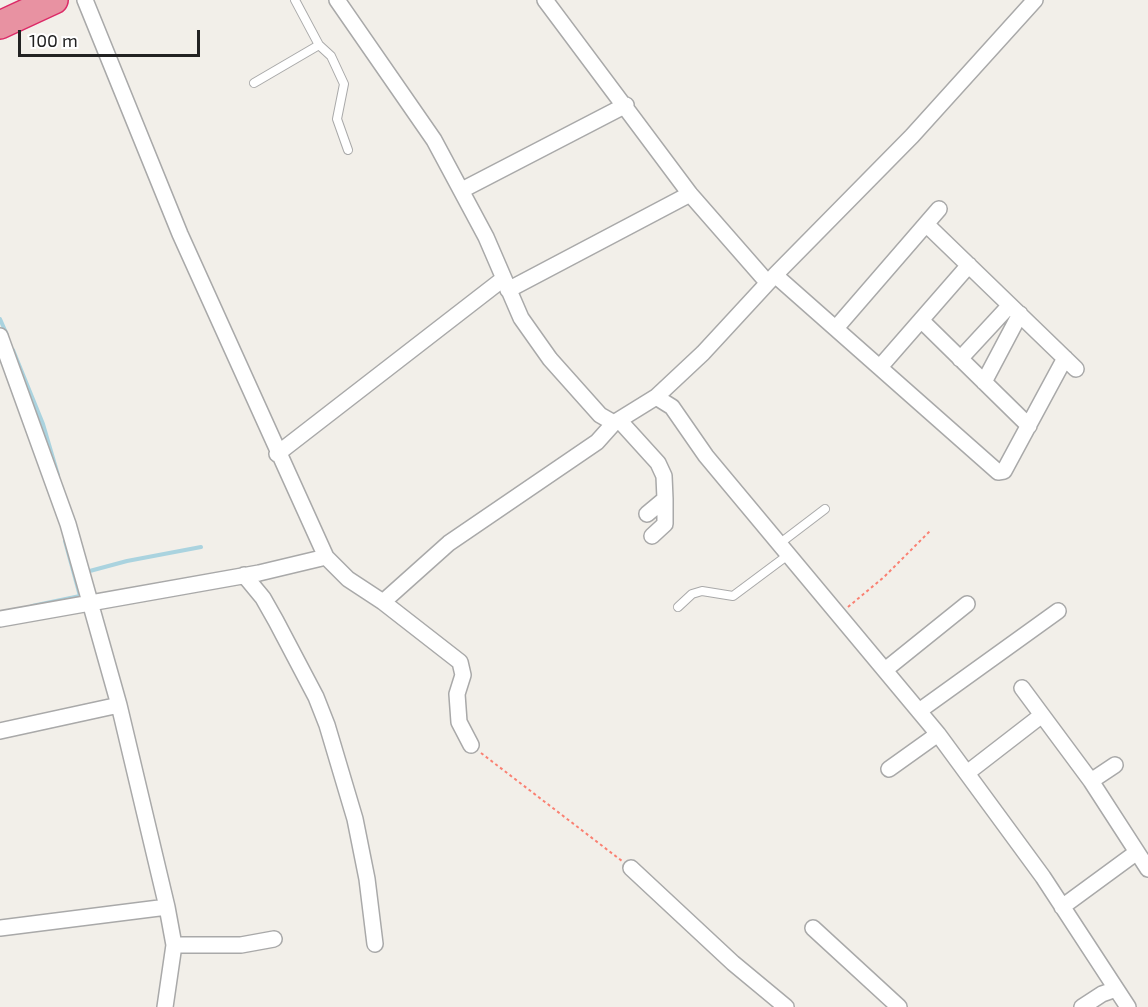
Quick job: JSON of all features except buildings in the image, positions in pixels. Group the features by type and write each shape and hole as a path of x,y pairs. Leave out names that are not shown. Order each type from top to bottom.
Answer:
{"highway":[{"path":"0,25 54,0"}],"street":[{"path":"85,0 180,234 277,454 326,557 348,579 383,602 460,662 464,675 457,694 459,723 471,745"},
{"path":"337,0 434,140 486,237 521,318 550,359 600,415 617,421 658,463 664,476 665,524 652,536"},
{"path":"545,0 626,105 690,194 771,278 836,328 998,472 1004,471 1065,358"},
{"path":"383,602 449,543 597,442 617,421 656,397 703,353 771,278 912,136 1035,0"},
{"path":"462,190 626,105"},
{"path":"277,454 505,284 690,194"},
{"path":"836,328 939,209"},
{"path":"926,224 1076,369"},
{"path":"880,367 969,265"},
{"path":"960,359 1015,309"},
{"path":"984,382 1015,309"},
{"path":"921,320 1029,426"},
{"path":"0,336 64,513 118,705 167,907 174,945 165,1007"},
{"path":"656,397 672,407 695,443 938,734 1043,877 1128,1007"},
{"path":"647,514 665,499"},
{"path":"0,619 244,575 326,557"},
{"path":"244,575 263,598 276,621 316,697 327,725 355,819 367,879 375,944"},
{"path":"885,670 967,604"},
{"path":"919,711 1058,611"},
{"path":"1022,688 1091,781 1148,868"},
{"path":"0,731 118,705"},
{"path":"967,773 1042,715"},
{"path":"888,769 938,734"},
{"path":"1091,781 1115,765"},
{"path":"1062,907 1137,852"},
{"path":"631,868 733,963 786,1007"},
{"path":"0,928 167,907"},
{"path":"813,928 900,1007"},
{"path":"174,945 241,945 274,939"},
{"path":"1082,1007 1102,994 1116,989"}],"lane":[{"path":"295,0 319,45 331,56 344,84 337,119 348,150"},
{"path":"254,83 319,45"},
{"path":"678,607 692,594 702,591 733,596 825,509"}],"path":[{"path":"839,615 884,577 931,530"},
{"path":"471,745 631,868"}],"waterway":[{"path":"0,319 7,335"},
{"path":"13,350 43,424 58,475"},
{"path":"32,606 80,596 65,541"},
{"path":"86,572 127,561 201,547"}]}
